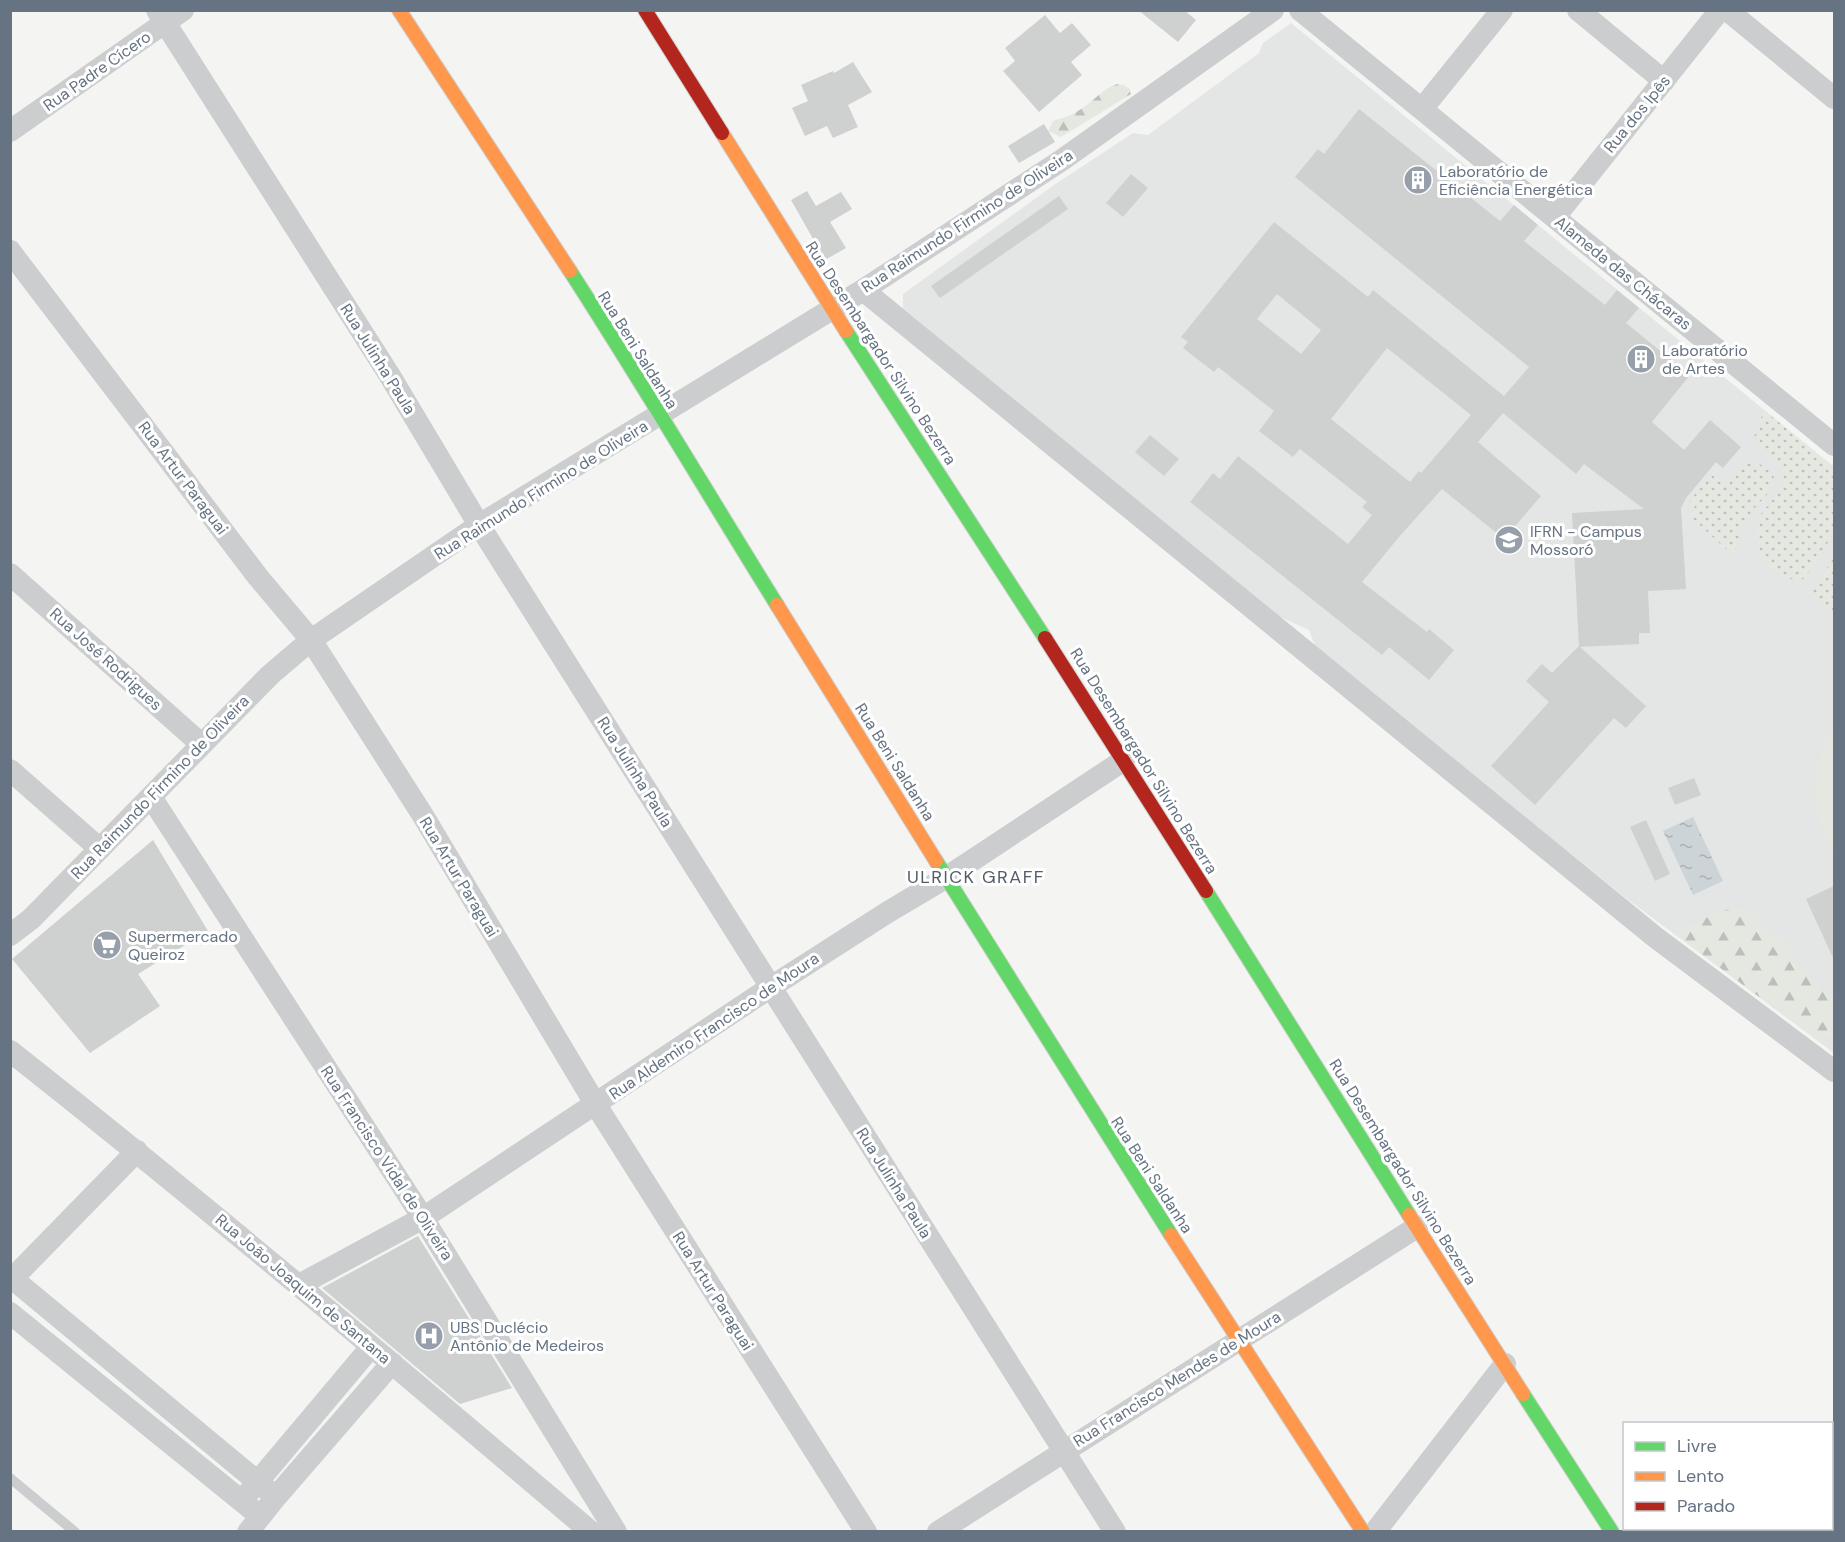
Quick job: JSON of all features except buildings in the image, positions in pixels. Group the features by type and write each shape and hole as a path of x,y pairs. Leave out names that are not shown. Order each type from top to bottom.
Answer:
{"street":[{"name":"Rua Beni Saldanha","path":"399,10 615,341 659,416 1114,1147 1363,1532"},
{"name":"Rua Desembargador Silvino Bezerra","path":"645,10 832,310 1124,760 1417,1227 1612,1532"},
{"name":"Rua Raimundo Firmino de Oliveira","path":"10,935 31,919 270,675 311,640 479,525 863,290 1062,159 1274,10"},
{"name":"Alameda das Chácaras","path":"1300,10 1834,445"},
{"path":"1422,109 1502,10"},
{"path":"1578,10 1664,81"},
{"name":"Rua dos Ipês","path":"1555,217 1720,10"},
{"path":"1727,10 1834,98"},
{"name":"Rua Padre Cícero","path":"10,131 169,15"},
{"name":"Rua Julinha Paula","path":"169,15 479,525 1115,1532"},
{"name":"Rua Artur Paraguai","path":"10,251 251,568 311,640 422,814 596,1105 866,1532"},
{"path":"863,290 1655,937 1834,1071"},
{"name":"Rua José Rodrigues","path":"10,574 201,744"},
{"name":"Rua Aldemiro Francisco de Moura","path":"299,1285 423,1218 771,987 947,877 1124,760"},
{"path":"10,770 100,849"},
{"name":"Rua Francisco Vidal de Oliveira","path":"151,797 423,1218 616,1532"},
{"name":"Rua João Joaquim de Santana","path":"10,1051 137,1151 299,1285 591,1532"},
{"path":"137,1151 12,1280 276,1497"},
{"name":"Rua Francisco Mendes de Moura","path":"938,1532 1417,1227"},
{"path":"10,1313 242,1501 254,1524 392,1363"},
{"path":"242,1501 371,1347"},
{"path":"1375,1532 1504,1364"}],"lane":[{"path":"10,1478 75,1532"}],"shaded area":[{"name":"IFRN - Campus Mossoró","path":"1291,23 1834,467 1834,1053 1627,899 1317,651 1309,630 1271,613 903,308 903,294 1054,185 1133,133 1148,135 1259,53 1263,43"}],"green space":[{"path":"1117,84 1130,89 1131,94 1061,137 1048,131 1053,121 1076,112"},
{"path":"1764,410 1834,467 1834,533 1805,578 1798,581 1776,574 1759,554 1757,531 1760,515 1782,489 1784,477 1780,466 1766,456 1754,437"},
{"path":"1751,460 1765,467 1772,474 1774,481 1768,494 1746,520 1735,554 1727,550 1691,517 1695,506 1690,507 1690,500 1712,475 1726,487"},
{"path":"1834,554 1834,614 1808,594 1818,587"},
{"path":"1834,726 1834,854 1817,811 1814,788 1819,760"},
{"path":"1734,908 1756,912 1759,926 1787,943 1804,971 1834,1001 1833,1038 1828,1034 1821,1043 1675,934 1718,912"}],"water":[{"path":"1693,817 1723,881 1693,895 1663,831"}],"traffic: fast":[{"path":"570,271 777,605"},
{"path":"846,331 1045,638"},
{"path":"936,861 1171,1235"},
{"path":"1206,891 1409,1215"},
{"path":"1523,1394 1612,1532"}],"traffic: slow":[{"path":"399,10 570,271"},
{"path":"722,133 846,331"},
{"path":"777,605 936,861"},
{"path":"1409,1215 1523,1394"},
{"path":"1171,1235 1363,1532"}],"traffic: jam":[{"path":"645,10 722,133"},
{"path":"1045,638 1206,891"}],"place":[{"name":"Laboratório de Eficiência Energética","path":"1418,180"},
{"name":"Laboratório de Artes","path":"1641,359"},
{"name":"IFRN - Campus Mossoró","path":"1509,540"},
{"name":"Supermercado Queiroz","path":"107,945"},
{"name":"UBS Duclécio Antônio de Medeiros","path":"429,1336"}],"district":[{"name":"ULRICK GRAFF","path":"976,877"}]}
